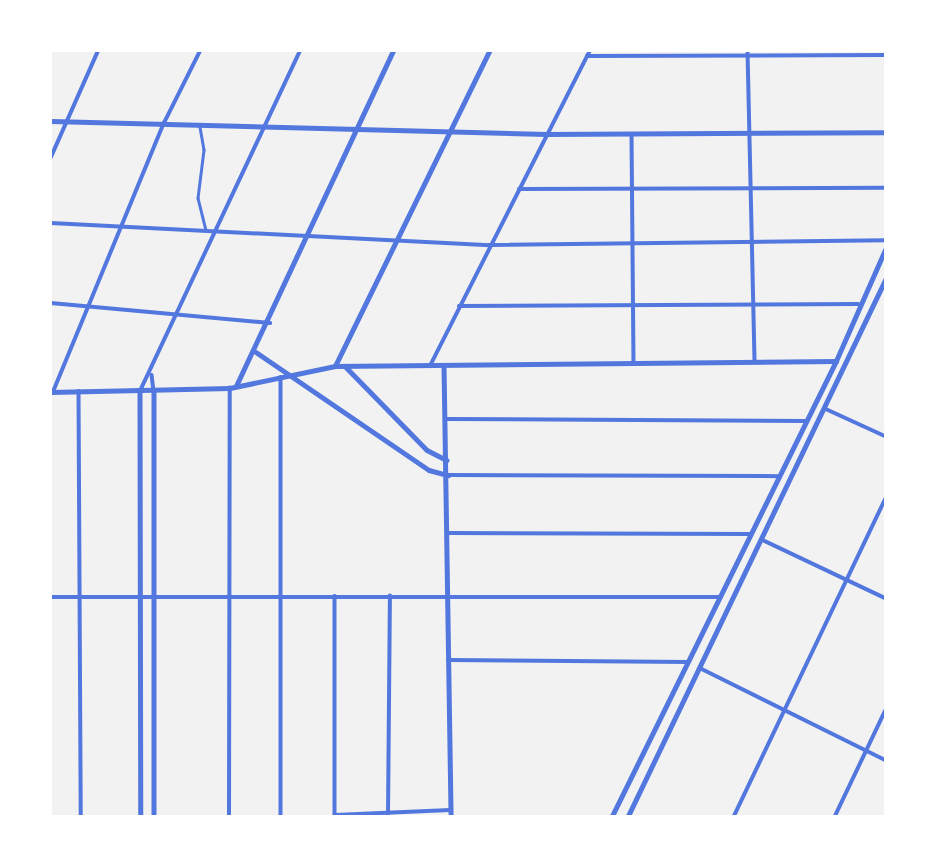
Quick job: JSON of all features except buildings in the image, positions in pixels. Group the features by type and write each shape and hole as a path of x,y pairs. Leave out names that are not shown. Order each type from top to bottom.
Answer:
{"street":[{"path":"51,157 98,51"},
{"path":"200,51 164,123 52,392 233,388 281,375 335,366 836,360"},
{"path":"141,816 140,391 152,373 180,314 300,51"},
{"path":"229,816 228,597 233,388 256,352 270,323 393,51"},
{"path":"335,366 398,239 448,129 489,51"},
{"path":"431,364 489,245 590,51"},
{"path":"748,51 755,361"},
{"path":"587,57 885,55"},
{"path":"51,121 267,124 546,134 885,132"},
{"path":"199,123 204,150 198,198 206,230"},
{"path":"632,132 631,306 634,362"},
{"path":"519,188 885,188"},
{"path":"51,223 489,245 885,240"},
{"path":"612,816 690,662 836,360 858,304 885,250"},
{"path":"628,816 763,540 885,280"},
{"path":"51,303 270,323"},
{"path":"459,306 858,304"},
{"path":"256,352 291,373 429,470 448,475 780,475"},
{"path":"335,596 335,815 450,813 448,475 444,365"},
{"path":"345,366 427,450 447,460"},
{"path":"152,373 154,816"},
{"path":"281,375 281,816"},
{"path":"79,391 81,816"},
{"path":"825,409 885,436"},
{"path":"447,419 806,421"},
{"path":"734,816 885,500"},
{"path":"448,533 751,534"},
{"path":"763,540 885,598"},
{"path":"388,815 390,596"},
{"path":"51,597 721,597"},
{"path":"448,660 690,662"},
{"path":"700,668 885,760"},
{"path":"835,816 885,711"}]}
